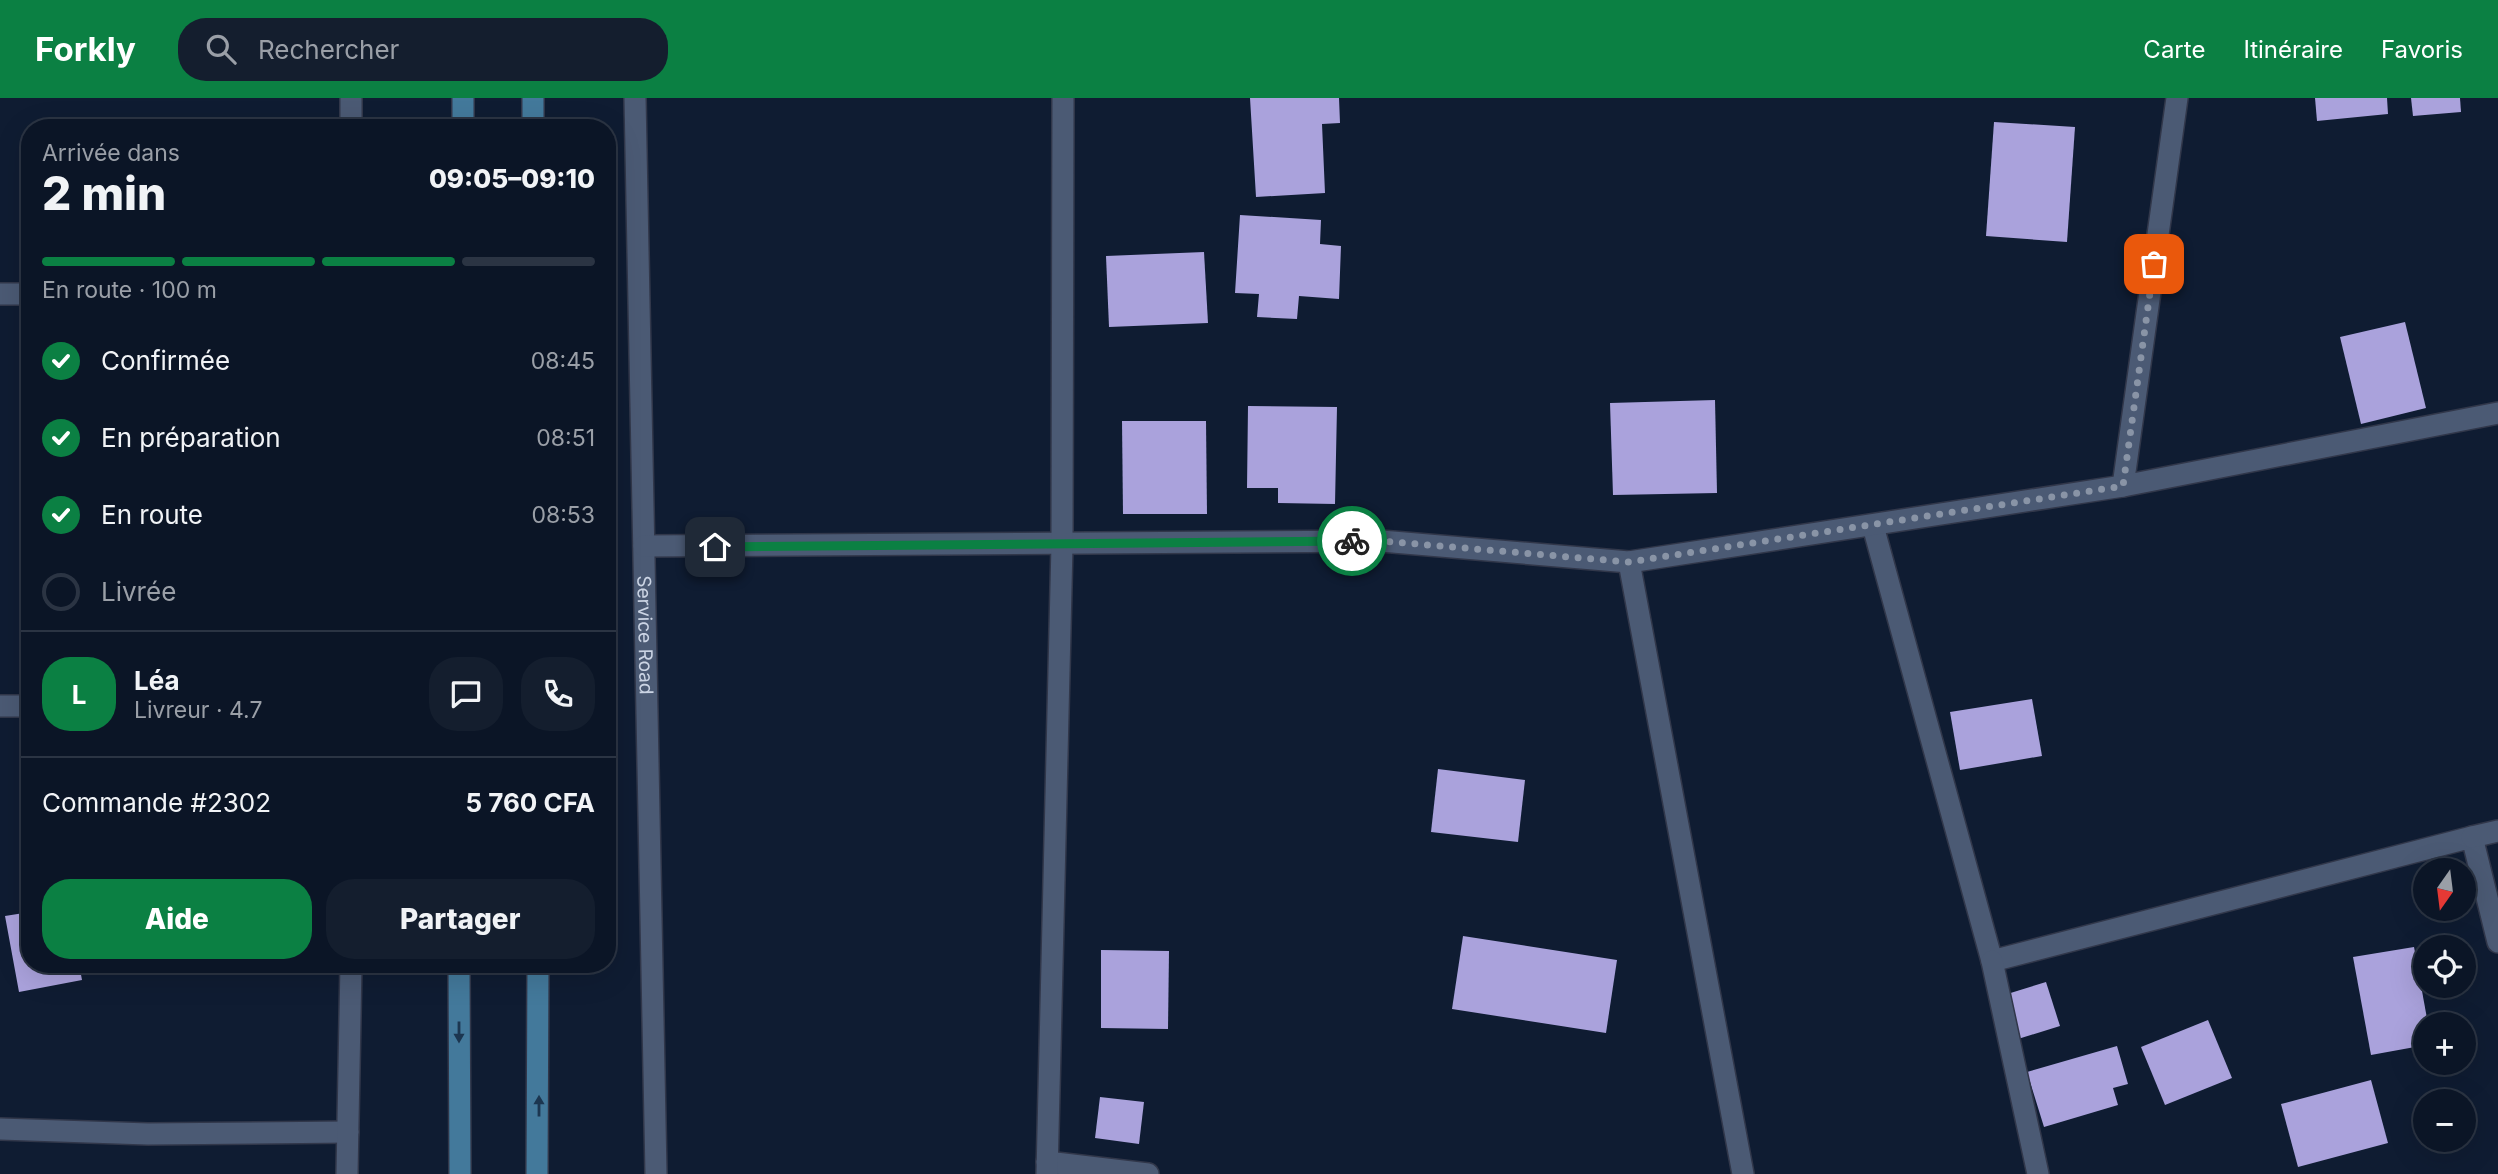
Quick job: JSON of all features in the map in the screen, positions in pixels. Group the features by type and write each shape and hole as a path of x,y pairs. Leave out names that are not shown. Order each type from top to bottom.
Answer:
{"main road":[{"path":"463,98 463,119"},
{"path":"533,98 533,119"},
{"path":"459,973 460,1174"},
{"path":"537,1174 538,973"}],"street":[{"path":"351,98 351,119"},
{"name":"Service Road","path":"635,98 656,1174"},
{"path":"1063,98 1062,545 1047,1168 1148,1174"},
{"path":"2123,486 2177,98"},
{"path":"0,294 21,294"},
{"path":"644,547 1381,541 1629,562 2123,486 2498,413"},
{"path":"1873,526 1993,961 2038,1174"},
{"path":"1629,562 1740,1172"},
{"path":"0,706 21,706"},
{"path":"1993,961 2498,831"},
{"path":"2472,837 2498,942"},
{"path":"348,1174 351,973"},
{"path":"0,1129 148,1133 348,1132"}],"building":[{"path":"1250,98 1339,98 1340,123 1322,124 1325,193 1256,197"},
{"path":"2315,98 2387,98 2388,114 2317,121"},
{"path":"2411,98 2460,98 2461,112 2413,116"},
{"path":"1994,122 2075,127 2067,242 1986,236"},
{"path":"1240,215 1321,220 1320,244 1341,246 1339,299 1299,296 1297,319 1257,317 1259,294 1235,293"},
{"path":"1204,252 1208,323 1109,327 1106,256"},
{"path":"2405,322 2426,408 2361,424 2340,337"},
{"path":"1715,400 1717,493 1613,495 1610,403"},
{"path":"1248,406 1337,407 1335,504 1278,503 1278,488 1247,488"},
{"path":"1122,421 1206,421 1207,514 1123,514"},
{"path":"2032,699 2042,756 1960,770 1950,712"},
{"path":"1438,769 1525,780 1518,842 1431,832"},
{"path":"21,913 21,973 81,973 82,980 19,992 5,916"},
{"path":"1463,936 1617,960 1606,1033 1452,1009"},
{"path":"2413,947 2413,998 2423,998 2426,1012 2413,1012 2413,1047 2371,1055 2353,957"},
{"path":"1101,950 1169,951 1168,1029 1101,1028"},
{"path":"2046,982 2060,1026 2018,1039 2004,995"},
{"path":"2208,1020 2232,1078 2165,1105 2141,1047"},
{"path":"2117,1046 2128,1084 2113,1088 2118,1105 2044,1127 2027,1072"},
{"path":"2371,1080 2388,1143 2298,1167 2281,1104"},
{"path":"1100,1097 1144,1102 1139,1144 1095,1138"}],"way so far":[{"path":"1352,541 1381,541 1629,562 2123,486 2154,264"}],"route":[{"path":"715,547 1352,541"}]}
